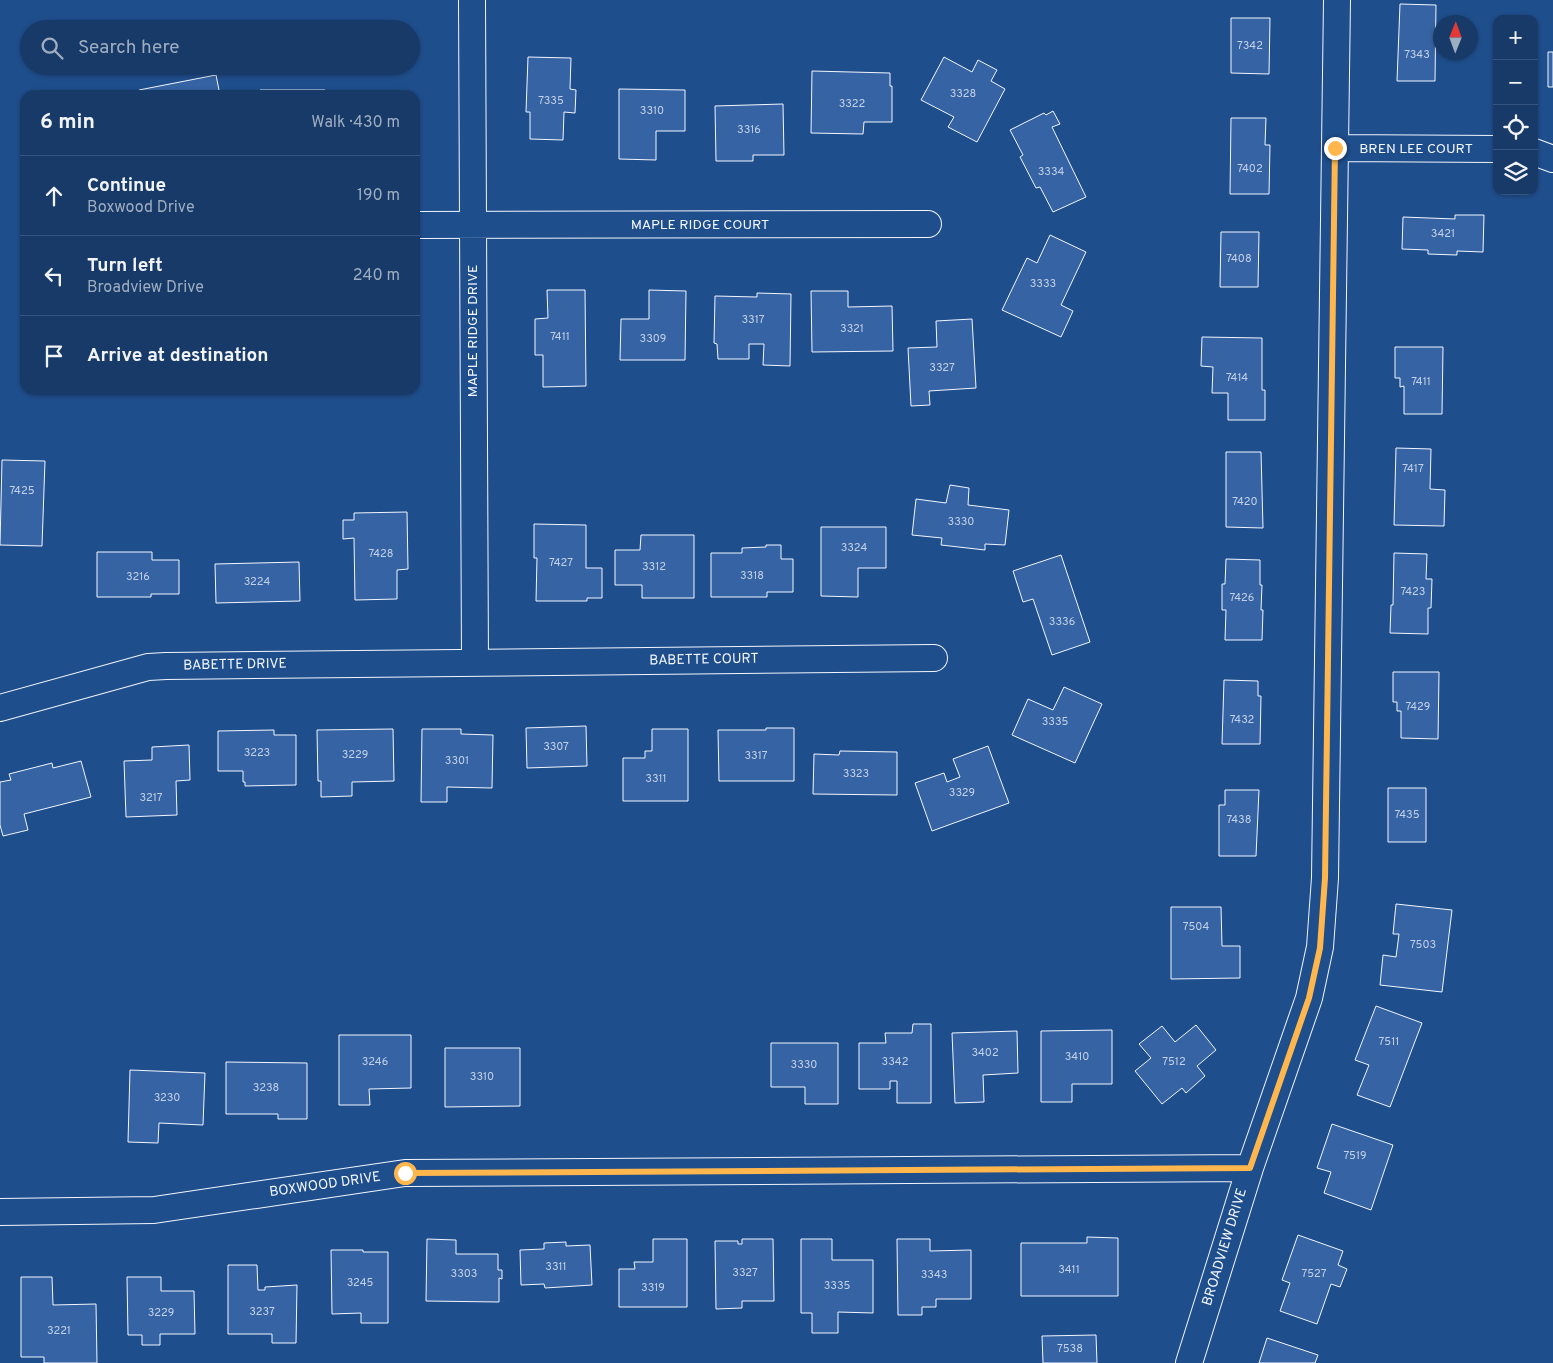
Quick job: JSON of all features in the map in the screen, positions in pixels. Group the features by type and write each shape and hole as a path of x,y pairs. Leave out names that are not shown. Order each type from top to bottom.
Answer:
{"street":[{"name":"MAPLE RIDGE DRIVE","path":"472,0 475,663"},
{"name":"BROADVIEW DRIVE","path":"1189,1363 1250,1168 1309,998 1320,948 1325,878 1337,0"},
{"name":"BREN LEE COURT","path":"1335,148 1493,149"},
{"path":"1538,154 1553,160"},
{"name":"MAPLE RIDGE COURT","path":"420,225 928,224"},
{"name":"BABETTE COURT","path":"475,663 934,658"},
{"name":"BABETTE DRIVE","path":"0,708 148,667 475,663"},
{"name":"BOXWOOD DRIVE","path":"0,1212 154,1210 405,1173 1250,1168"}],"building":[{"path":"1400,4 1436,5 1436,15 1433,15 1435,81 1397,81"},
{"path":"1231,18 1270,18 1269,74 1231,73"},
{"path":"1548,52 1553,52 1553,87 1548,87"},
{"path":"528,57 571,58 570,89 576,90 575,113 564,112 563,140 530,139 530,112 526,112"},
{"path":"944,57 972,72 978,60 997,70 991,81 1005,89 977,142 948,127 954,117 921,100"},
{"path":"812,71 890,73 892,122 864,122 863,134 811,133"},
{"path":"216,75 219,90 139,90"},
{"path":"619,89 685,90 685,131 656,131 656,160 619,159"},
{"path":"783,104 784,155 753,155 753,161 716,161 715,106"},
{"path":"1053,111 1060,124 1052,127 1086,197 1053,212 1040,187 1036,188 1020,157 1023,155 1010,130 1044,113 1046,115"},
{"path":"1231,118 1266,118 1265,145 1270,145 1269,194 1230,194"},
{"path":"1455,215 1484,215 1483,252 1457,251 1457,255 1428,254 1428,250 1402,249 1403,217 1455,219"},
{"path":"1221,232 1259,232 1258,287 1220,287"},
{"path":"1050,235 1086,252 1061,305 1073,311 1061,337 1002,310 1027,258 1037,263"},
{"path":"547,290 585,290 586,386 543,387 543,355 535,355 535,319 548,318"},
{"path":"649,290 686,291 685,360 620,360 621,319 649,319"},
{"path":"811,291 848,291 848,307 892,306 893,351 812,352"},
{"path":"757,293 791,294 790,366 763,365 764,344 749,344 749,359 718,359 717,344 714,343 715,296 757,297"},
{"path":"972,319 976,388 929,391 930,405 911,406 908,348 937,347 936,321"},
{"path":"1202,337 1262,338 1262,390 1265,390 1265,420 1228,420 1228,393 1212,393 1213,367 1201,366"},
{"path":"1395,347 1443,347 1442,414 1404,414 1404,386 1400,387 1400,378 1395,378"},
{"path":"1396,448 1431,449 1430,489 1445,490 1444,526 1394,525"},
{"path":"1226,452 1261,452 1263,528 1226,527"},
{"path":"2,460 45,461 42,546 0,545"},
{"path":"950,485 969,488 968,505 1009,510 1005,545 985,544 985,550 941,545 942,538 912,535 916,499 946,503"},
{"path":"407,512 408,569 397,570 397,599 355,600 354,538 343,539 343,520 354,520 354,513"},
{"path":"534,524 586,525 586,568 602,568 602,598 587,598 587,601 536,601 537,558 534,558"},
{"path":"821,527 886,527 886,568 858,568 858,597 821,596"},
{"path":"641,535 694,535 694,598 642,598 642,585 615,585 615,550 640,550"},
{"path":"766,545 781,545 781,559 793,559 793,592 767,592 767,597 711,597 711,553 742,553 742,548 766,547"},
{"path":"97,552 152,552 152,560 179,560 179,594 151,594 151,597 97,597"},
{"path":"1394,553 1427,554 1426,579 1432,579 1431,608 1428,608 1428,634 1390,633 1391,605 1393,605"},
{"path":"1061,555 1090,642 1052,655 1033,599 1023,602 1013,571"},
{"path":"1226,559 1260,560 1261,610 1263,610 1262,640 1225,640 1226,610 1222,610 1222,584 1225,584"},
{"path":"299,562 300,601 216,603 215,564"},
{"path":"1393,672 1439,672 1438,739 1401,738 1401,711 1397,711 1397,702 1393,702"},
{"path":"1224,680 1258,681 1258,696 1261,696 1260,744 1222,744"},
{"path":"1064,687 1102,704 1075,763 1012,735 1028,699 1053,710"},
{"path":"586,726 587,766 527,768 526,728"},
{"path":"766,728 794,728 794,781 719,781 718,730 766,730"},
{"path":"393,729 394,781 352,782 352,796 321,797 321,781 318,781 317,730"},
{"path":"422,729 461,729 461,734 493,735 492,788 447,787 447,802 421,802"},
{"path":"652,729 688,729 688,801 623,801 623,758 645,758 645,751 652,751"},
{"path":"274,730 274,735 296,735 296,785 245,786 243,771 218,771 218,731"},
{"path":"189,745 190,780 176,781 177,815 126,817 124,761 152,760 152,747"},
{"path":"988,746 1009,803 932,831 915,783 944,773 947,782 960,777 953,759"},
{"path":"840,751 897,752 897,795 813,794 814,754 839,755"},
{"path":"81,761 91,797 24,814 28,830 3,836 0,825 0,782 11,780 9,774 52,763 53,768"},
{"path":"1388,788 1426,788 1426,842 1388,842"},
{"path":"1225,790 1259,790 1256,856 1219,856 1219,805 1225,805"},
{"path":"1396,904 1452,910 1442,992 1380,985 1383,955 1396,957 1399,934 1393,934"},
{"path":"1171,907 1221,907 1222,946 1240,946 1240,978 1171,979"},
{"path":"1376,1006 1422,1023 1390,1107 1357,1095 1369,1065 1355,1060"},
{"path":"913,1024 931,1024 931,1103 897,1103 897,1081 890,1081 890,1089 859,1089 859,1043 886,1043 885,1033 912,1033"},
{"path":"1196,1025 1216,1050 1197,1066 1205,1076 1186,1093 1182,1088 1162,1104 1135,1071 1151,1058 1139,1044 1162,1026 1175,1042"},
{"path":"1112,1030 1112,1084 1072,1084 1072,1102 1041,1102 1041,1031"},
{"path":"1017,1031 1018,1073 983,1075 984,1102 955,1103 952,1033"},
{"path":"339,1035 411,1035 411,1088 369,1089 370,1105 339,1105"},
{"path":"771,1043 838,1043 838,1104 805,1104 805,1087 771,1087"},
{"path":"445,1048 520,1048 520,1106 445,1107"},
{"path":"226,1062 307,1063 307,1119 278,1119 278,1114 226,1114"},
{"path":"130,1070 205,1073 203,1125 159,1123 158,1143 128,1142"},
{"path":"1332,1124 1393,1145 1371,1210 1324,1193 1331,1172 1317,1168"},
{"path":"1298,1235 1343,1251 1338,1265 1347,1269 1340,1287 1331,1284 1317,1324 1280,1311 1290,1283 1282,1280"},
{"path":"1087,1237 1118,1238 1118,1296 1021,1296 1021,1243 1087,1243"},
{"path":"427,1239 456,1240 456,1254 498,1254 498,1270 502,1270 502,1279 499,1278 499,1302 426,1301"},
{"path":"653,1239 687,1239 687,1307 619,1307 619,1269 635,1269 634,1262 653,1262"},
{"path":"742,1239 773,1239 774,1301 742,1301 742,1308 716,1309 715,1241 738,1241 738,1244 742,1244"},
{"path":"801,1239 832,1239 832,1260 873,1260 873,1313 838,1312 838,1333 812,1333 812,1313 801,1313"},
{"path":"897,1239 930,1239 930,1251 971,1250 971,1299 936,1299 936,1307 922,1307 922,1315 898,1315"},
{"path":"566,1242 566,1246 590,1245 592,1285 545,1288 544,1284 521,1285 520,1250 544,1249 544,1243"},
{"path":"331,1250 388,1252 388,1323 361,1323 361,1313 332,1314"},
{"path":"228,1265 257,1265 258,1290 265,1290 265,1287 297,1285 296,1343 272,1343 272,1334 228,1334"},
{"path":"21,1277 52,1277 53,1305 96,1304 97,1363 44,1363 44,1357 21,1357"},
{"path":"127,1277 161,1277 161,1291 194,1291 195,1334 160,1334 160,1345 142,1345 142,1335 128,1335"},
{"path":"1096,1335 1097,1363 1043,1363 1042,1336"},
{"path":"1267,1338 1318,1355 1315,1363 1259,1363"}],"route":[{"path":"405,1173 1250,1168 1302,1021 1320,948 1325,878 1335,148"}]}
